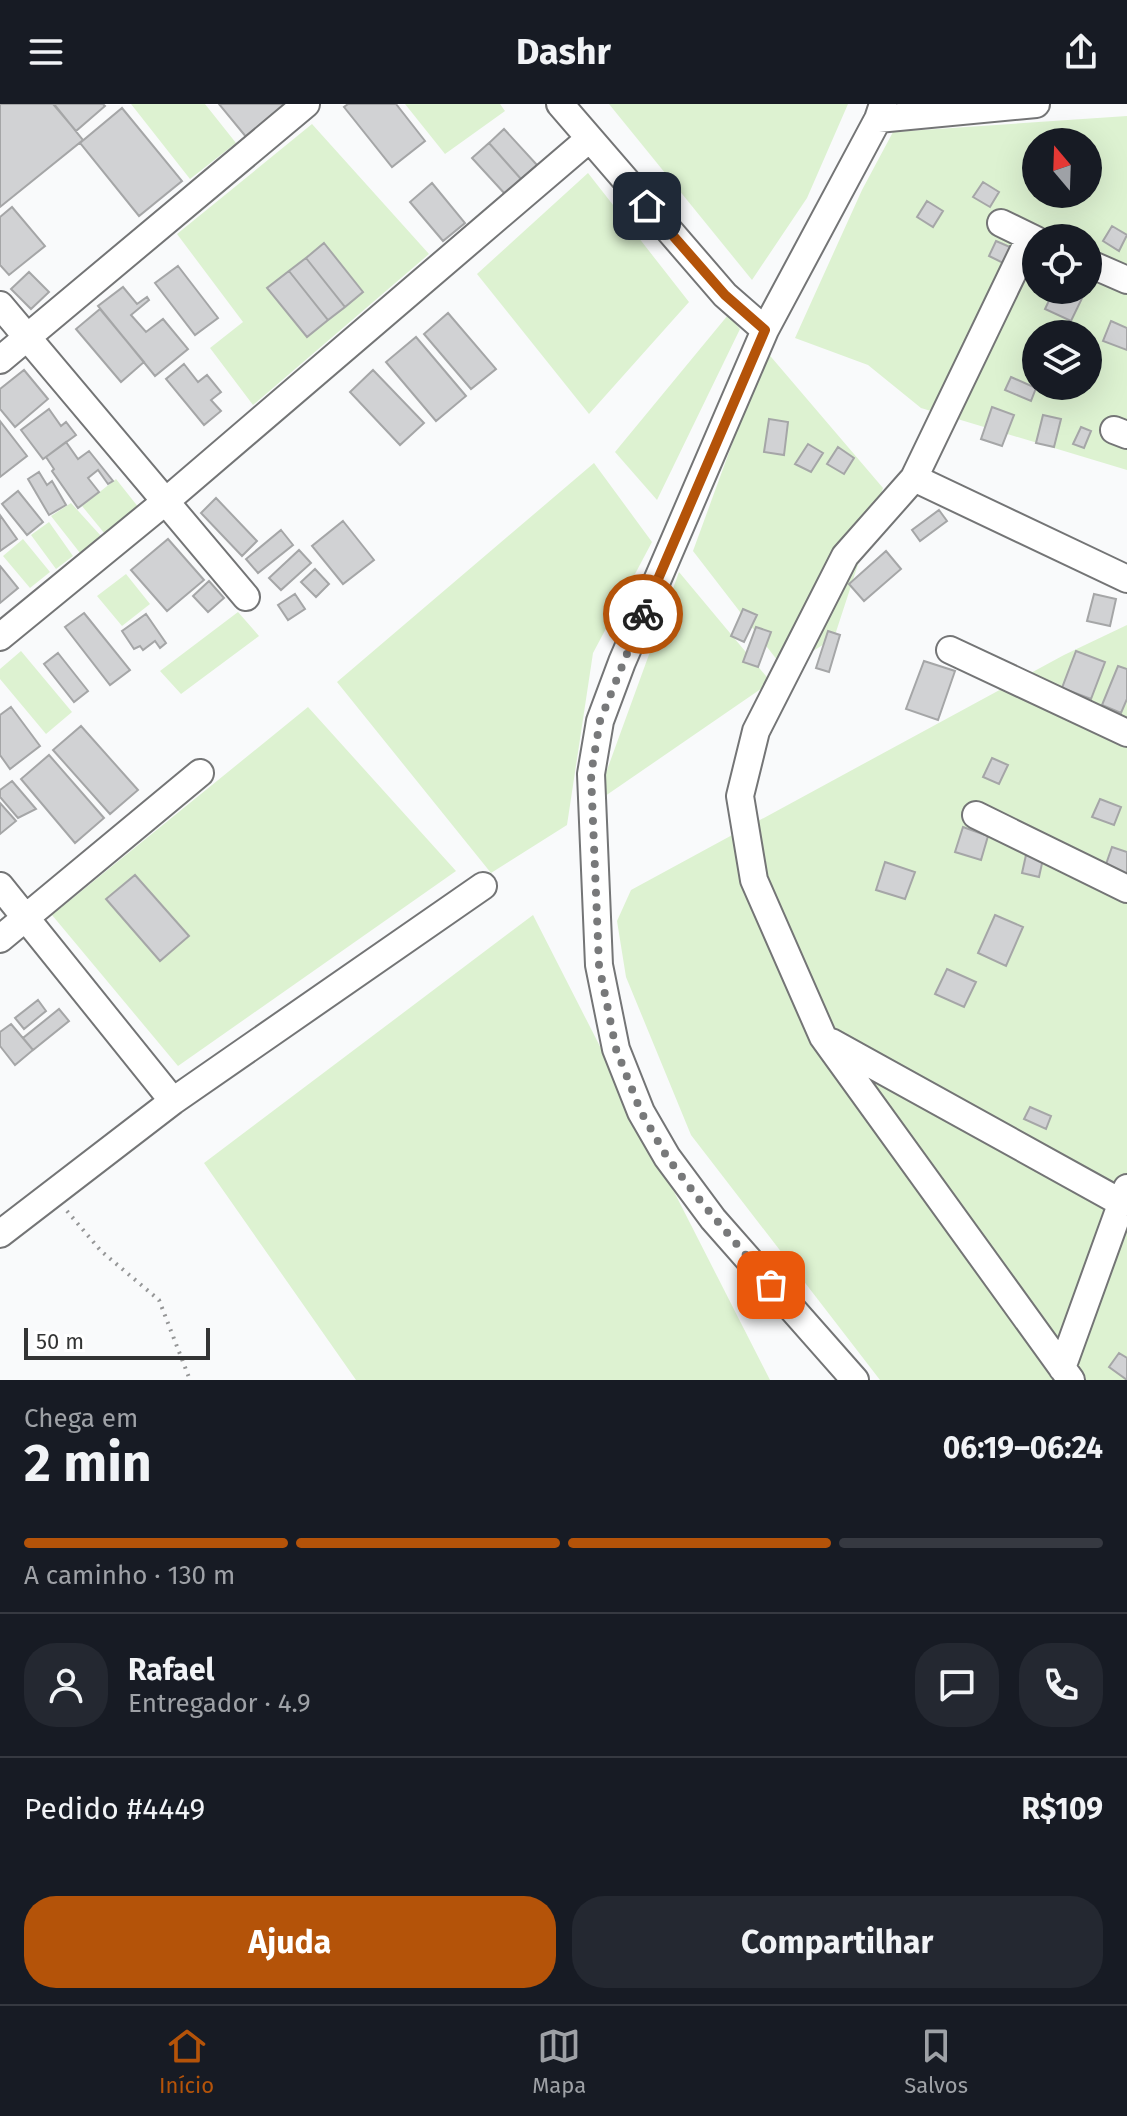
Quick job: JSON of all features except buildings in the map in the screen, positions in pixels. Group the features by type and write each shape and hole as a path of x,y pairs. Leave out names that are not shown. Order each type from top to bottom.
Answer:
{"street":[{"path":"0,360 306,104"},
{"path":"560,104 725,295 765,330"},
{"path":"855,1380 713,1219 667,1157 641,1112 616,1049 599,965 591,774 600,721 622,662 765,330 880,112 1036,104"},
{"path":"0,637 166,501 589,139"},
{"path":"1001,223 1022,233"},
{"path":"1022,260 914,478 845,556 756,731 740,796 754,880 823,1037 1066,1374"},
{"path":"1102,269 1127,280"},
{"path":"0,305 246,597"},
{"path":"914,478 1127,579"},
{"path":"950,650 1127,733"},
{"path":"0,939 200,773"},
{"path":"976,815 1127,889"},
{"path":"0,886 173,1101"},
{"path":"0,1234 173,1101 483,886"},
{"path":"823,1037 1124,1195 1066,1374"}],"path":[{"path":"52,1194 101,1251 159,1300 190,1380"}],"green space":[{"path":"131,104 205,104 236,143 190,179"},
{"path":"405,104 500,104 505,111 445,154"},
{"path":"609,104 848,104 807,198 752,280"},
{"path":"1127,116 1127,470 921,408 868,365 795,338 862,190 893,132"},
{"path":"312,124 429,254 253,405 210,348 243,322 177,234"},
{"path":"588,173 689,302 589,414 477,274"},
{"path":"728,315 740,329 657,500 615,452"},
{"path":"766,351 883,488 834,638 784,669 693,551"},
{"path":"594,463 652,542 593,653 567,825 491,873 337,682"},
{"path":"116,479 139,508 105,534 82,506"},
{"path":"71,503 101,536 80,553 51,516"},
{"path":"49,522 73,556 56,569 31,535"},
{"path":"23,539 50,572 30,588 3,556"},
{"path":"679,572 771,682 595,803"},
{"path":"126,574 150,604 122,626 97,596"},
{"path":"238,612 259,636 181,694 160,671"},
{"path":"1127,625 1127,1380 880,1380 691,1135 626,977 617,921 631,890 1064,655"},
{"path":"21,651 72,712 46,734 0,679 0,669"},
{"path":"308,707 456,871 178,1066 52,915"},
{"path":"533,915 770,1380 356,1380 204,1163"}],"way so far":[{"path":"643,614 600,721 591,774 599,965 616,1049 641,1112 667,1157 713,1219 771,1285"}],"route":[{"path":"643,614 765,330 725,295 647,206"}]}
